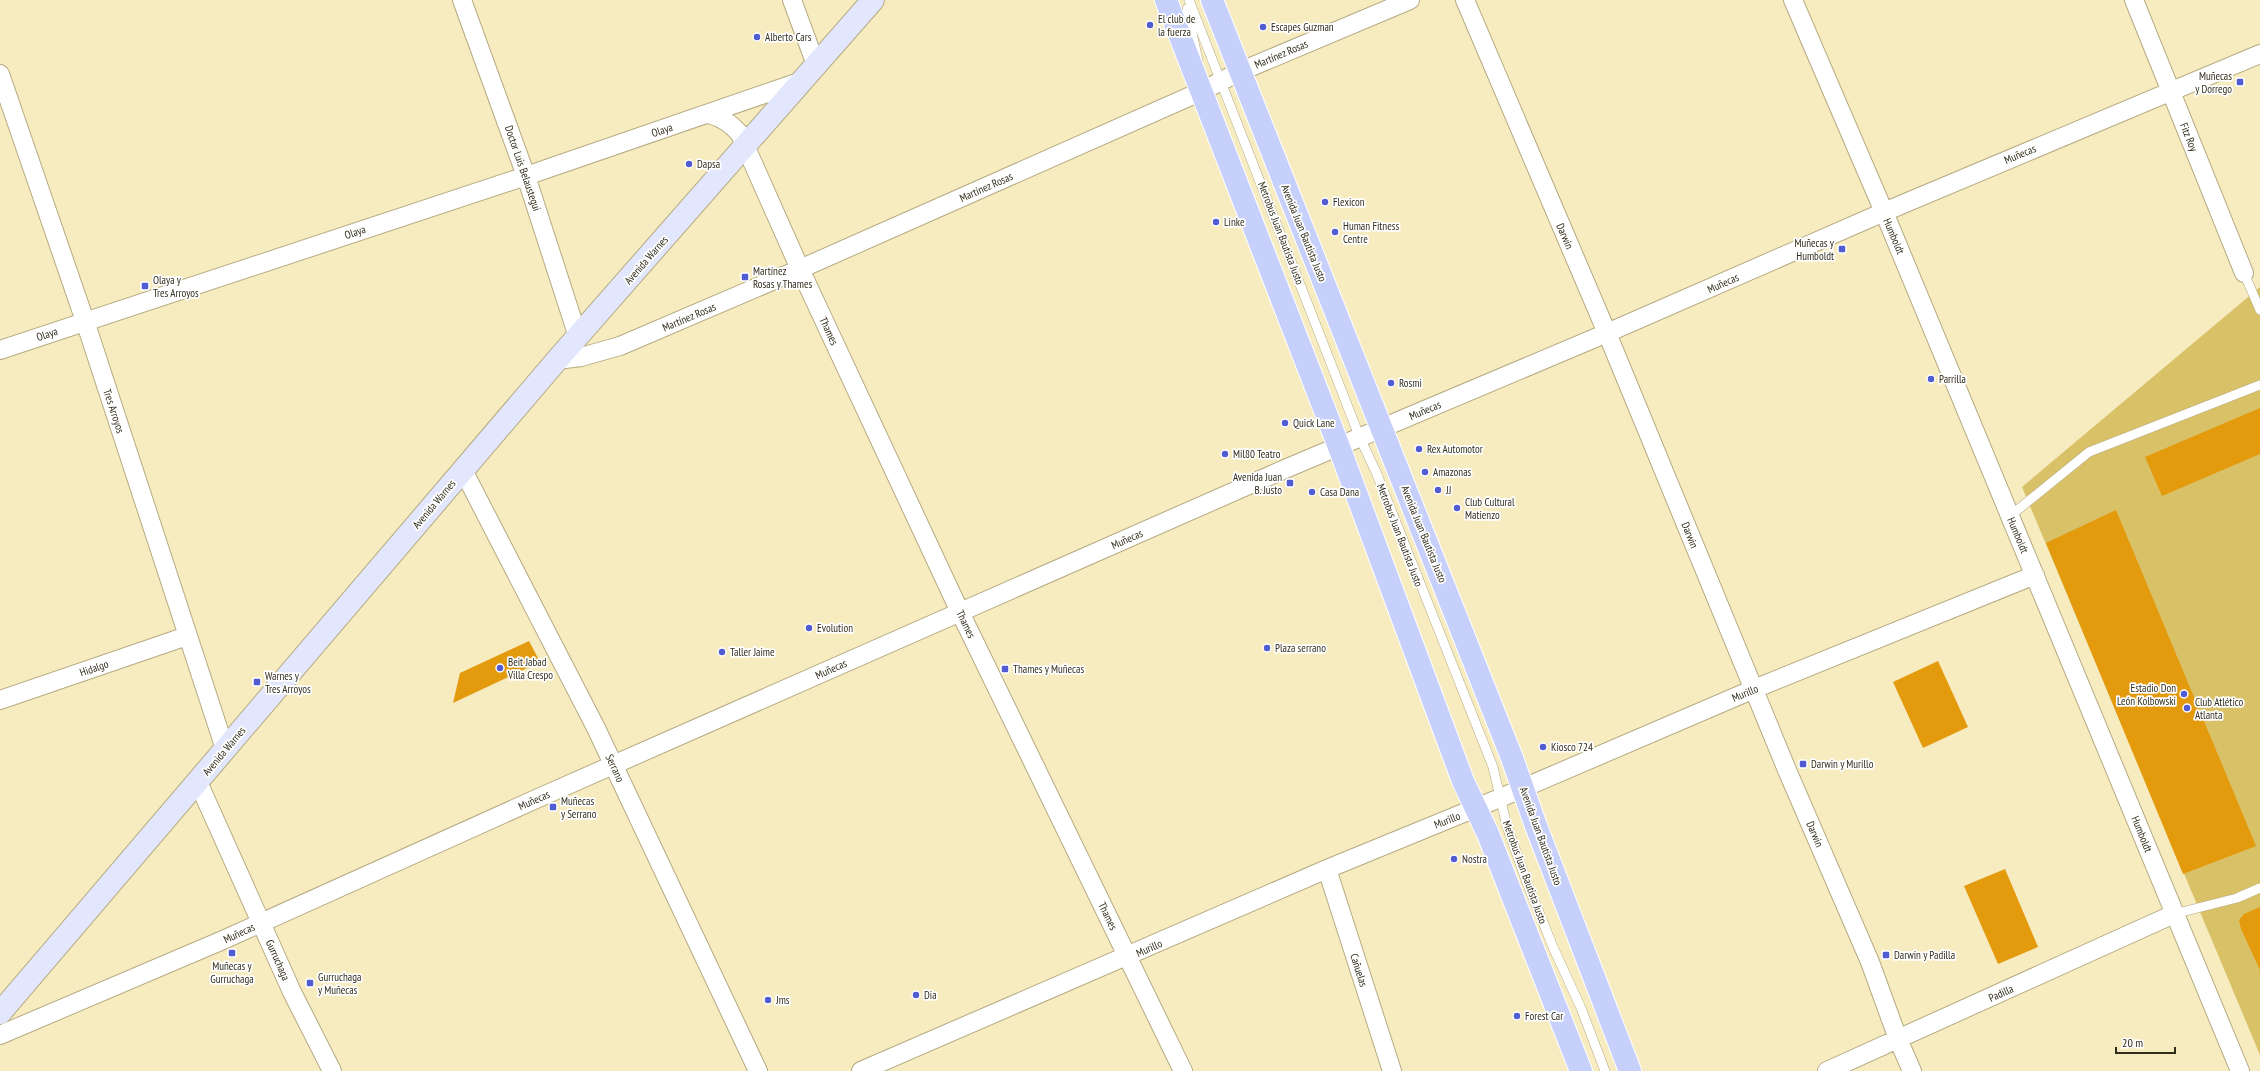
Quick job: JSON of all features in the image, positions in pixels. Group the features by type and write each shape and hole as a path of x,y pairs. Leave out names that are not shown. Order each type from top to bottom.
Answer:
{"main road":[{"name":"Avenida Warnes","path":"0,1013 557,360 727,168 872,0"},
{"path":"1166,0 1211,86 1339,447 1474,809 1488,834 1581,1071"},
{"name":"Avenida Juan Bautista Justo","path":"1212,0 1239,72 1382,428 1523,787 1630,1071"}],"street":[{"name":"Doctor Luis Belaustegui","path":"462,0 526,176 578,337"},
{"path":"792,0 809,73"},
{"name":"Martínez Rosas","path":"557,360 581,357 620,346 800,269 1211,86 1239,72 1410,0"},
{"name":"Darwin","path":"1465,0 1607,333 1754,688 1870,962 1898,1039 1912,1071"},
{"name":"Humboldt","path":"1793,0 1884,212 2240,1071"},
{"name":"Fitz Roy","path":"2134,0 2244,273"},
{"name":"Muñecas","path":"0,1035 262,922 960,612 1382,428 1607,333 1884,212 2260,54"},
{"name":"Olaya","path":"0,350 709,114 809,73"},
{"name":"Tres Arroyos","path":"0,74 84,321 225,749"},
{"path":"709,114 721,118 732,125 740,134 746,146"},
{"name":"Thames","path":"746,146 800,269 960,612 1183,1071"},
{"path":"727,168 743,166 758,174"},
{"name":"Serrano","path":"463,470 614,766 758,1071"},
{"name":"Murillo","path":"861,1071 1754,688 2035,575"},
{"name":"Hidalgo","path":"0,700 187,636"},
{"name":"Gurruchaga","path":"198,782 262,922 292,992 332,1071"},
{"name":"Cañuelas","path":"1327,870 1392,1071"},
{"name":"Padilla","path":"1827,1071 2174,914"}],"lane":[{"name":"Metrobus Juan Bautista Justo","path":"1184,0 1197,47 1211,86 1243,136 1360,438 1376,472 1493,767 1511,839 1526,880 1553,947 1582,1008 1605,1071"},
{"name":"Metrobus Juan Bautista Justo","path":"1189,0 1211,86"},
{"path":"2244,273 2260,310"},
{"path":"2010,516 2089,452 2260,385"},
{"path":"2174,914 2237,898 2260,888"}],"shaded area":[{"name":"Club Atlético Atlanta","path":"2260,287 2260,1055 2022,487"}],"building":[{"path":"2260,408 2260,454 2162,496 2145,457"},
{"path":"2116,510 2256,846 2183,874 2046,543"},
{"name":"Beit Jabad Villa Crespo","path":"529,641 540,662 453,703 460,673"},
{"path":"1938,661 1968,727 1923,748 1893,682"},
{"path":"2005,869 2038,947 1998,964 1964,886"},
{"path":"2260,907 2260,970 2241,929 2239,920 2244,914"}],"place":[{"name":"El club de la fuerza","path":"1150,25"},
{"name":"Escapes Guzman","path":"1263,27"},
{"name":"Alberto Cars","path":"757,37"},
{"name":"Muñecas y Dorrego","path":"2240,82"},
{"name":"Dapsa","path":"689,164"},
{"name":"Flexicon","path":"1325,202"},
{"name":"Linke","path":"1216,222"},
{"name":"Human Fitness Centre","path":"1335,232"},
{"name":"Muñecas y Humboldt","path":"1842,249"},
{"name":"Martínez Rosas y Thames","path":"745,277"},
{"name":"Olaya y Tres Arroyos","path":"145,286"},
{"name":"Parrilla","path":"1931,379"},
{"name":"Rosmi","path":"1391,383"},
{"name":"Quick Lane","path":"1285,423"},
{"name":"Rex Automotor","path":"1419,449"},
{"name":"Mil80 Teatro","path":"1225,454"},
{"name":"Amazonas","path":"1425,472"},
{"name":"Avenida Juan B. Justo","path":"1290,483"},
{"name":"JJ","path":"1438,490"},
{"name":"Casa Dana","path":"1312,492"},
{"name":"Club Cultural Matienzo","path":"1457,508"},
{"name":"Evolution","path":"809,628"},
{"name":"Plaza serrano","path":"1267,648"},
{"name":"Taller Jaime","path":"722,652"},
{"name":"Beit Jabad Villa Crespo","path":"500,668"},
{"name":"Thames y Muñecas","path":"1005,669"},
{"name":"Warnes y Tres Arroyos","path":"257,682"},
{"name":"Estadio Don León Kolbowski","path":"2184,694"},
{"name":"Club Atlético Atlanta","path":"2187,708"},
{"name":"Kiosco 724","path":"1543,747"},
{"name":"Darwin y Murillo","path":"1803,764"},
{"name":"Muñecas y Serrano","path":"553,807"},
{"name":"Nostra","path":"1454,859"},
{"name":"Muñecas y Gurruchaga","path":"232,953"},
{"name":"Darwin y Padilla","path":"1886,955"},
{"name":"Gurruchaga y Muñecas","path":"310,983"},
{"name":"Dia","path":"916,995"},
{"name":"Jms","path":"768,1000"},
{"name":"Forest Car","path":"1517,1016"}]}
